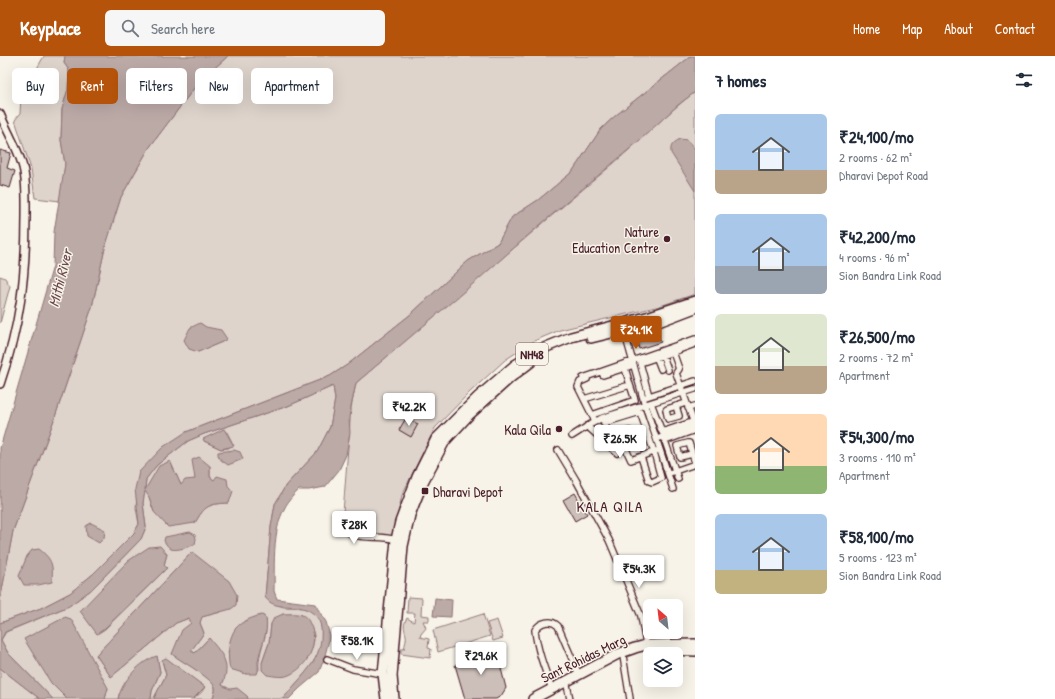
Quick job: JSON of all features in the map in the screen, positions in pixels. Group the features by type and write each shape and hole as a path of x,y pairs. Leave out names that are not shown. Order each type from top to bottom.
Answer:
{"main road":[{"name":"NH48","path":"396,540 400,522 417,477 436,439 478,397 515,364 544,348 571,337 623,327 695,302"},
{"path":"386,699 383,674 391,636 403,546 410,515 424,480 445,441 469,415 525,365 574,342 623,327 661,321 695,308"},
{"path":"393,615 396,540"},
{"path":"391,636 394,699"},
{"name":"Sant Rohidas Marg","path":"646,647 695,644"},
{"name":"Sant Rohidas Marg","path":"533,699 579,675 643,648"},
{"name":"Sant Rohidas Marg","path":"541,699 567,686 618,654 643,648"},
{"name":"Sant Rohidas Marg","path":"683,650 695,651"}],"street":[{"path":"0,114 23,165 26,199 26,262 22,298 11,352 0,384"},
{"path":"623,327 633,363 646,397"},
{"path":"583,378 658,355 693,342"},
{"path":"693,342 695,351"},
{"path":"673,489 645,405 646,397 640,364 658,355 673,352 693,342"},
{"path":"656,439 689,428 695,424 682,393 676,373 679,370 673,352"},
{"path":"658,355 661,369"},
{"path":"658,355 668,370"},
{"path":"596,421 578,387 580,382 625,368 633,363"},
{"path":"592,415 635,400 625,368"},
{"path":"646,397 695,381"},
{"path":"584,399 630,385"},
{"path":"603,420 695,389"},
{"path":"651,403 660,431 670,434"},
{"path":"676,406 695,406"},
{"path":"572,436 596,421 640,412 661,476 652,482 650,481 641,457"},
{"path":"603,420 610,436 630,431 633,439 624,445 631,460 660,449"},
{"path":"587,426 617,453"},
{"path":"670,434 665,441 678,479"},
{"path":"558,450 609,540 641,616 646,647"},
{"path":"668,473 695,463 692,454"},
{"path":"342,516 344,527 350,534 396,540"},
{"path":"552,689 541,659 535,636 535,630 538,626 547,622 552,622 558,626 579,675"},
{"path":"623,656 630,699"},
{"path":"327,659 353,669 383,674"},
{"path":"567,686 570,699"}],"shaded area":[{"path":"44,56 65,56 64,63 68,68 67,92 62,110 61,140 65,164 60,201 35,198 31,169 15,120 20,114 21,104 59,104 59,68 37,68"},
{"path":"228,56 691,56 615,116 601,129 572,172 538,200 512,217 498,243 468,261 411,314 347,365 330,376 186,432 139,472 136,508 139,524 134,533 93,574 70,593 41,608 0,623 0,601 13,531 55,417 92,307 105,248 121,197 149,148 182,104 187,104 187,98 195,87 195,104 243,104 243,68 215,68","holes":["200,323 222,342 198,352"]},
{"path":"695,92 695,294 660,306 560,330 534,341 505,360 469,393 435,428 402,495 393,537 351,533 345,522 343,513 351,408 356,383 613,164"},
{"path":"0,276 5,278 10,286 0,323"},
{"path":"333,386 335,399 330,427 317,452 286,485 275,504 271,527 265,597 282,606 308,609 318,617 322,629 322,642 315,660 309,668 283,699 248,699 247,696 224,687 222,685 224,680 209,638 195,653 191,650 204,633 200,623 201,617 221,612 192,552 96,655 111,677 176,623 189,618 191,623 172,654 208,678 215,687 212,699 193,699 201,693 205,687 162,661 166,675 154,698 155,699 151,699 152,691 160,672 157,656 119,694 118,699 105,699 108,688 51,683 67,699 53,699 8,653 1,640 6,632 69,606 91,590 141,539 146,527 143,503 146,479 157,465 188,441 204,434 288,406","holes":["227,432 232,442 229,448 221,449 204,441","170,461 181,485 195,479 210,466 210,477 214,480 229,503 217,504 208,507 202,512 195,523 154,512 149,497","167,554 164,565 167,568 105,629 97,634","283,614 302,615 311,627 314,635 313,644 308,658 262,663 269,643 271,624","262,615 266,618 266,631 260,657 259,670 246,674 237,670 228,653 236,628 244,622"]},
{"path":"408,597 422,598 421,615 429,616 429,621 423,621 426,628 420,637 429,639 428,648 431,649 430,658 401,654 401,649 404,649 406,640 404,626 406,620 407,618 414,622 415,613 407,613"},
{"path":"483,614 490,636 438,652 433,630"},
{"path":"497,620 503,638 493,641 487,623"},
{"path":"0,668 40,699 0,699"}],"water":[{"name":"Mithi River","path":"65,56 228,56 215,68 195,68 195,87 187,98 187,68 126,68 126,104 182,104 149,148 121,197 105,248 92,307 55,417 13,531 0,601 0,448 53,266 54,232 65,164 61,140 62,109 67,92 67,104 118,104 118,68 68,68 64,63"},
{"path":"691,56 695,56 695,92 678,105 640,140 356,383 349,417 350,433 346,455 339,470 325,487 299,490 283,511 276,537 274,591 277,599 315,604 326,622 330,636 319,672 289,699 283,699 304,675 315,659 321,640 321,628 319,620 307,609 276,605 268,601 265,597 271,527 275,504 286,485 317,452 330,427 335,399 333,386 288,406 204,434 188,441 157,465 146,479 145,490 159,466 170,461 181,485 185,480 195,479 192,460 199,457 210,466 210,477 214,480 217,476 227,479 228,486 233,491 229,503 217,504 208,507 202,512 195,523 168,527 154,512 149,497 145,491 143,503 146,527 141,539 91,590 69,606 5,632 1,640 8,653 53,699 40,699 0,668 0,623 41,608 70,593 93,574 134,533 139,524 135,489 139,472 163,447 186,432 330,376 347,365 411,314 468,261 498,243 512,217 538,200 572,172 601,129 615,116"},
{"path":"680,139 687,140 695,149 695,191 671,153 672,144"},
{"path":"200,323 206,327 221,330 227,339 198,352 189,349 184,340 190,328"},
{"path":"224,429 234,446 221,449 204,441 203,439"},
{"path":"234,450 240,452 243,459 228,465 221,460 218,455 218,452"},
{"path":"91,523 105,530 104,538 99,543 87,536 86,526"},
{"path":"190,532 195,535 196,539 195,544 190,546 179,549 171,549 164,541 165,537"},
{"path":"160,546 167,554 164,565 167,568 97,634 80,611 128,561 149,547"},
{"path":"39,549 50,560 52,567 52,582 38,585 24,585 19,576 27,556 32,550"},
{"path":"192,552 229,581 237,595 236,605 231,609 202,617 200,623 204,633 191,651 195,653 209,638 218,649 226,665 225,677 222,685 230,689 237,688 247,696 248,699 212,699 215,693 215,687 212,683 172,654 182,630 191,623 189,618 176,623 111,677 96,655"},
{"path":"435,598 452,600 451,617 433,616"},
{"path":"283,614 300,614 307,618 313,631 313,646 307,660 296,671 284,676 267,675 262,670 262,663 269,643 271,624 274,618"},
{"path":"262,615 266,618 267,624 259,656 257,674 246,674 230,669 229,648 233,632 244,621"},
{"path":"65,617 71,619 108,688 105,699 67,699 51,683 24,639"},
{"path":"157,656 160,672 152,691 151,699 118,699 123,685 138,667 144,662"},
{"path":"166,658 205,687 193,699 154,698 166,675 162,660"}],"building":[{"path":"0,150 11,153 7,168 15,171 10,188 0,185"},
{"path":"657,332 661,342 639,349 636,339"},
{"path":"406,418 418,424 411,437 399,430"},
{"path":"575,493 587,514 575,521 563,500"},
{"path":"496,649 506,688 501,696 496,699 465,699 455,665 459,660"}],"place":[{"name":"Nature Education Centre","path":"667,239"},
{"name":"Kala Qila","path":"559,429"},
{"name":"Dharavi Depot","path":"425,491"}],"district":[{"name":"KALA QILA","path":"610,506"}]}
